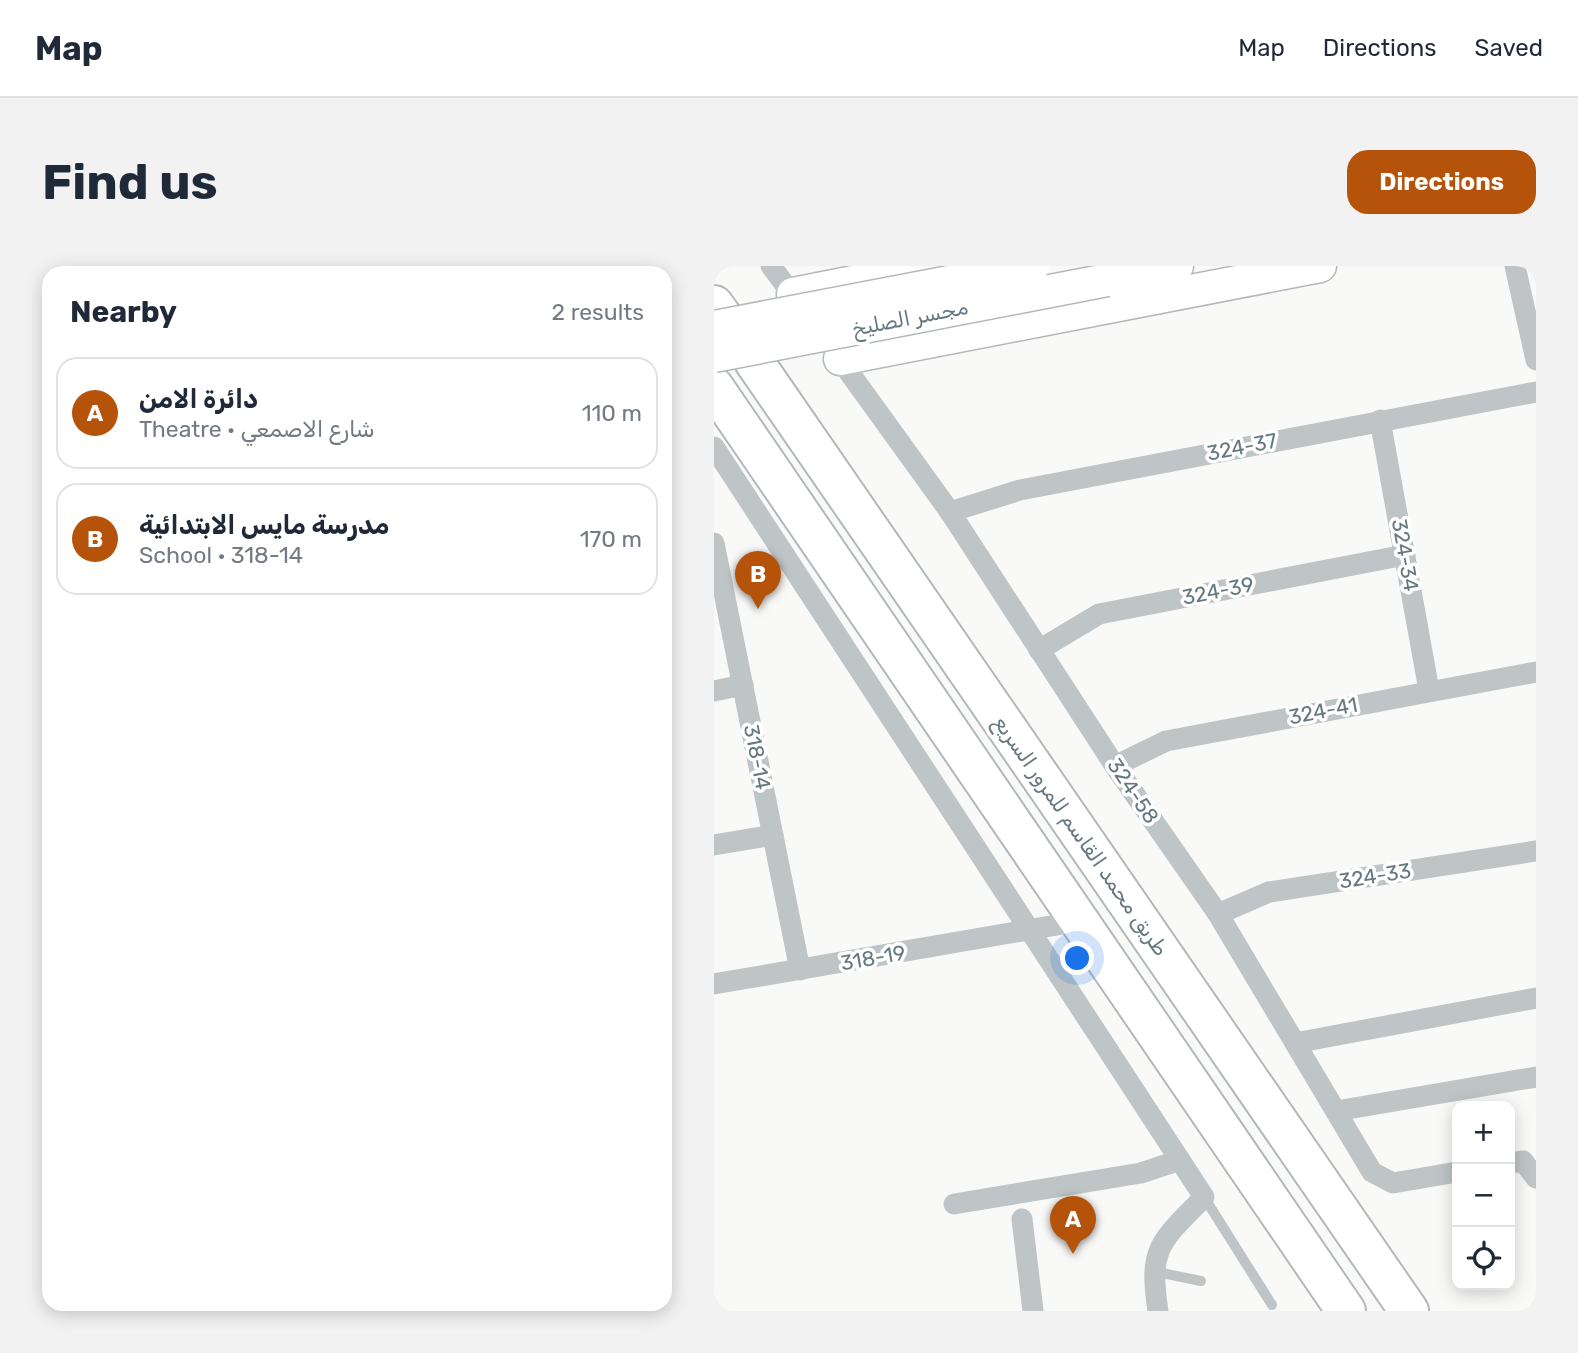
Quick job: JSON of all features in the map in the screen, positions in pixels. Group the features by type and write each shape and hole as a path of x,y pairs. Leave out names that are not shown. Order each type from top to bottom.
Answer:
{"highway":[{"name":"طريق محمد القاسم للمرور السريع","path":"753,360 1409,1311"},
{"path":"714,387 1346,1311"}],"street":[{"path":"771,266 795,298 934,266"},
{"name":"مجسر الصليخ","path":"717,316 1033,266"},
{"name":"مجسر الصليخ","path":"714,356 1177,266"},
{"path":"835,352 1320,266"},
{"path":"1516,266 1536,360"},
{"name":"324-58","path":"835,352 950,512 1115,765 1218,914 1372,1172 1393,1183 1452,1173"},
{"name":"324-37","path":"950,512 1020,491 1536,392"},
{"name":"324-34","path":"1380,420 1429,690"},
{"path":"714,447 1204,1197 1164,1238 1152,1271 1158,1311"},
{"name":"318-14","path":"714,546 800,970"},
{"name":"324-39","path":"1039,650 1098,614 1405,555"},
{"name":"324-41","path":"1115,765 1166,741 1536,672"},
{"path":"714,691 743,685"},
{"path":"714,845 773,835"},
{"name":"324-33","path":"1218,914 1269,892 1536,851"},
{"name":"318-19","path":"714,984 1080,921"},
{"path":"1295,1043 1536,998"},
{"path":"1336,1111 1536,1077"},
{"path":"954,1204 1142,1173 1180,1160"},
{"path":"1515,1162 1523,1161 1536,1178"},
{"path":"1022,1219 1033,1311"}],"lane":[{"path":"1204,1197 1272,1305"},
{"path":"1152,1271 1201,1281"}],"place":[{"name":"مدرسة مايس الابتدائية","path":"758,609"},
{"name":"دائرة الامن","path":"1073,1254"}]}
